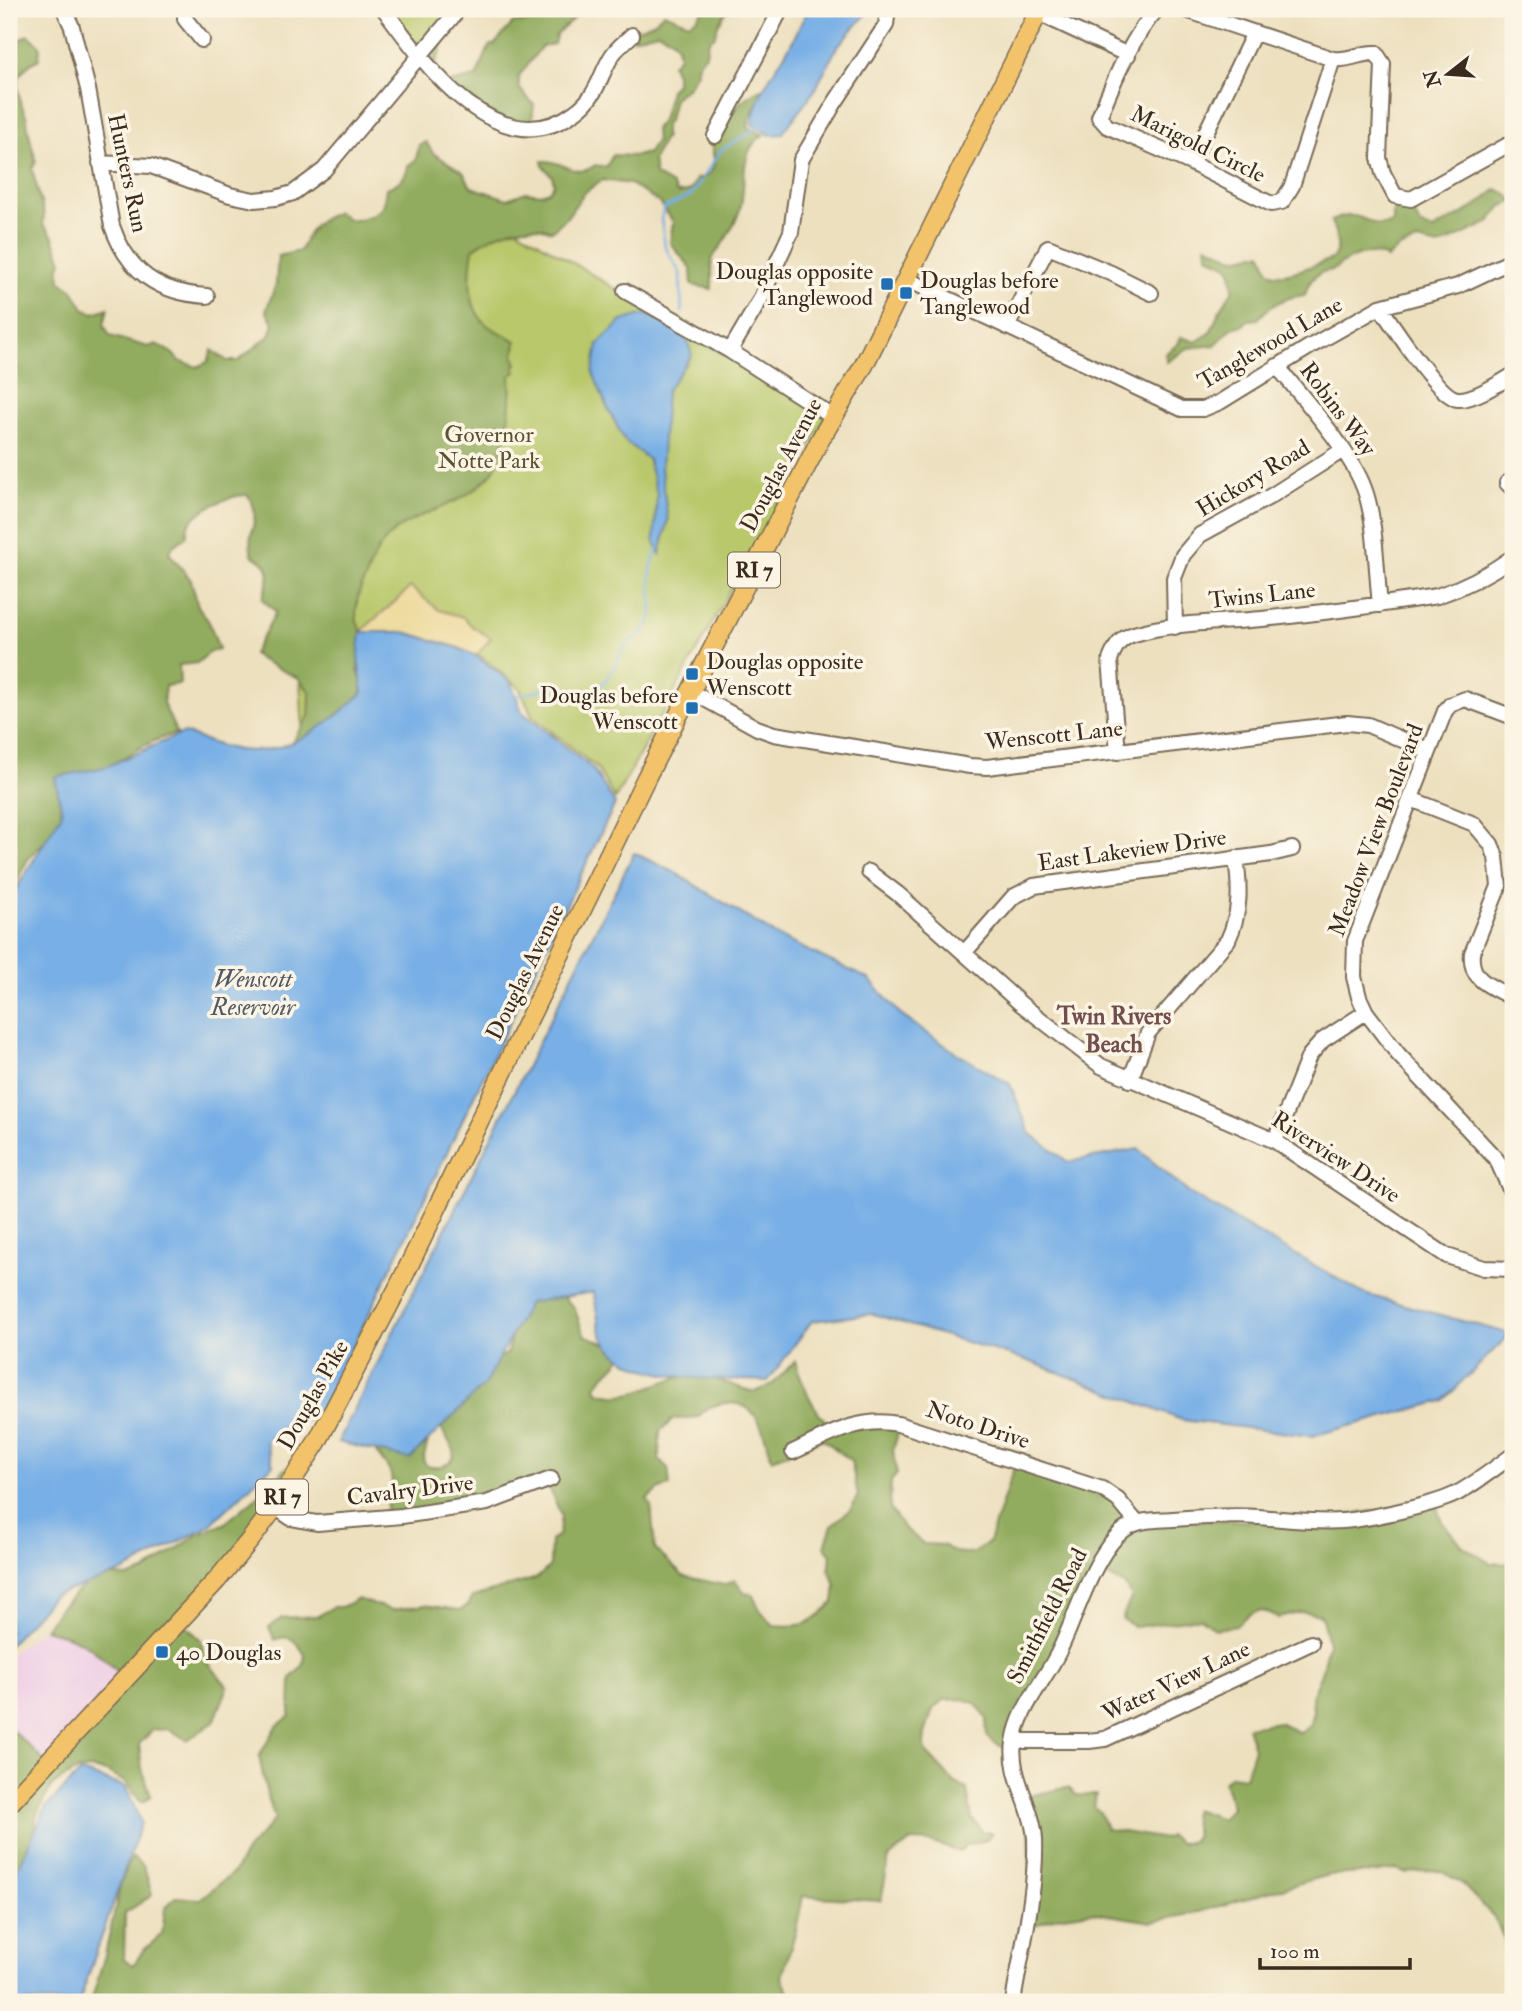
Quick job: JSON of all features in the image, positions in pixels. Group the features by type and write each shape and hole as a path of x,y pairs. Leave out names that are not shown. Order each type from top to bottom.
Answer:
{"main road":[{"name":"Douglas Avenue","path":"473,1134 646,778 833,417 864,365 1039,11"},
{"name":"Douglas Pike","path":"9,1804 217,1580 275,1507 324,1430 398,1288 473,1134"}],"street":[{"name":"Hunters Run","path":"64,9 81,59 112,226 129,261 138,272 168,288 185,295 207,296"},
{"path":"185,9 185,19 202,40"},
{"path":"384,9 420,57 469,104 494,120 512,127 542,126 575,113 600,84 613,55 632,35"},
{"path":"100,163 151,166 230,195 254,200 293,193 324,170 459,9"},
{"path":"715,136 781,9"},
{"path":"730,351 760,300 790,232 802,160 834,104 886,25 888,9"},
{"path":"1039,11 1128,55 1157,9"},
{"path":"1182,9 1333,59 1345,60 1369,52 1376,53 1383,64 1379,158 1383,173 1395,195 1410,199 1513,142"},
{"path":"1191,163 1254,33"},
{"name":"Marigold Circle","path":"1128,55 1099,117 1107,126 1191,163 1271,204 1282,202 1292,186 1333,59"},
{"path":"1007,327 1048,247 1152,293"},
{"name":"Tanglewood Lane","path":"906,279 1182,409 1192,411 1220,402 1380,307 1458,286 1507,262"},
{"path":"625,291 730,351 833,417"},
{"path":"1380,307 1432,378 1453,398 1467,398 1513,375"},
{"name":"Robins Way","path":"1277,366 1358,473 1370,515 1380,605"},
{"name":"Hickory Road","path":"1175,627 1174,578 1183,555 1200,535 1271,496 1343,450"},
{"name":"Twins Lane","path":"1118,752 1110,660 1123,639 1134,634 1175,627 1380,605 1437,596 1461,589 1513,557"},
{"name":"Wenscott Lane","path":"692,692 757,728 774,734 970,766 987,767 1347,723 1368,725 1428,751"},
{"name":"Meadow View Boulevard","path":"1513,717 1471,700 1460,700 1446,711 1355,941 1353,961 1359,997 1366,1012 1398,1054 1497,1160 1513,1196"},
{"path":"1411,799 1474,824 1491,844 1496,857 1499,886 1472,953 1471,963 1473,970 1486,984 1513,998"},
{"name":"East Lakeview Drive","path":"964,953 1013,897 1034,886 1292,849"},
{"path":"1130,1080 1148,1033 1219,952 1235,926 1240,891 1236,858"},
{"name":"Riverview Drive","path":"869,872 898,894 1021,1004 1101,1066 1275,1141 1447,1256 1484,1268 1513,1269"},
{"path":"1275,1141 1309,1056 1323,1040 1366,1012"},
{"name":"Noto Drive","path":"793,1452 862,1422 891,1422 1102,1489 1118,1500 1137,1523"},
{"path":"1137,1523 1207,1517 1345,1521 1456,1494 1513,1455"},
{"name":"Cavalry Drive","path":"275,1507 291,1518 317,1523 402,1516 487,1503 551,1479"},
{"name":"Smithfield Road","path":"1013,2002 1029,1909 1035,1837 1016,1771 1014,1741 1022,1714 1060,1651 1101,1557 1126,1528 1137,1523"},
{"name":"Water View Lane","path":"1014,1741 1105,1739 1311,1643"}],"shaded area":[{"path":"48,1625 46,1630 96,1650 119,1673 48,1765 9,1727 9,1655"}],"green space":[{"path":"385,9 457,9 421,49"},
{"path":"538,9 584,9 556,35 554,44 542,46 519,76 519,88 534,105 531,126 512,124 480,112 448,84 476,77 490,45 494,45 513,23 532,20"},
{"path":"728,9 715,36 709,40 706,54 699,62 697,72 688,87 674,98 665,125 665,136 653,160 655,175 672,185 677,193 690,190 696,179 708,175 713,167 711,145 726,118 740,103 766,87 749,119 748,127 764,135 756,141 747,157 737,218 712,258 712,289 692,285 691,268 670,243 673,222 661,204 630,184 602,180 584,193 567,217 552,231 521,227 491,237 473,249 470,289 475,308 486,324 516,341 516,372 510,376 509,414 501,455 490,475 474,490 406,523 391,534 378,550 360,590 356,608 356,618 367,636 359,658 358,667 363,687 360,697 313,738 289,747 309,716 310,692 298,678 253,654 276,612 262,599 268,580 268,569 253,556 251,548 255,512 253,504 248,495 241,495 206,509 192,520 186,537 173,546 169,553 191,580 198,606 209,622 219,649 210,652 197,663 179,665 180,684 165,686 163,703 177,734 133,752 62,801 62,815 56,832 27,861 9,908 9,40 19,40 29,35 40,46 39,59 21,74 18,92 27,118 36,161 32,169 44,214 43,224 52,235 62,261 59,268 60,281 72,289 85,310 94,313 108,308 104,325 110,336 148,347 156,344 172,353 179,361 197,367 208,362 212,350 227,361 238,361 270,335 274,324 266,311 276,284 278,256 300,251 314,227 330,215 338,212 347,219 356,220 379,211 386,188 404,177 408,166 416,160 419,145 426,142 433,153 463,172 471,187 507,199 526,192 541,194 549,191 554,184 542,161 582,171 595,165 606,167 613,155 636,156 648,153 656,141 655,129 662,120 670,90 676,83 672,64 679,57 676,44 671,38 658,32 633,38 637,29 653,23 664,13 689,23 702,11"},
{"path":"446,24 440,53 434,66 437,70 421,49"},
{"name":"Governor Notte Park","path":"414,166 826,417 615,799 597,768 533,717 519,687 480,656 403,628 357,630 303,734 283,360"},
{"path":"1497,189 1508,195 1513,202 1502,206 1488,223 1439,246 1417,241 1399,248 1387,258 1373,254 1354,257 1317,275 1310,282 1305,295 1279,302 1258,319 1248,320 1243,325 1232,328 1215,345 1188,348 1167,362 1165,354 1178,344 1181,337 1196,342 1210,333 1233,290 1231,270 1208,256 1206,245 1237,258 1262,252 1272,273 1284,274 1332,259 1337,245 1331,221 1351,216 1377,225 1387,225 1393,223 1393,213 1402,198 1410,200 1419,223 1433,230 1473,208"},
{"path":"561,1296 574,1307 584,1335 612,1346 622,1357 596,1386 598,1392 621,1395 676,1378 696,1376 755,1392 773,1384 795,1361 810,1398 833,1430 858,1424 900,1427 893,1450 897,1474 891,1481 890,1509 904,1528 924,1544 943,1545 955,1552 972,1554 989,1542 1015,1464 1116,1495 1139,1521 1307,1521 1435,1502 1442,1522 1463,1546 1490,1563 1513,1564 1513,2002 1510,2002 1504,1972 1505,1941 1494,1917 1460,1882 1442,1872 1431,1870 1406,1873 1396,1869 1328,1875 1199,1912 1152,1922 1091,1912 1056,1917 1032,1926 1028,1796 1065,1788 1069,1788 1076,1795 1096,1795 1094,1807 1100,1812 1106,1829 1165,1839 1169,1836 1180,1843 1192,1841 1196,1834 1192,1815 1194,1809 1222,1819 1232,1807 1224,1782 1231,1775 1245,1777 1254,1748 1247,1727 1279,1722 1300,1733 1310,1724 1312,1695 1321,1674 1328,1643 1321,1615 1303,1612 1279,1618 1261,1611 1246,1617 1236,1626 1215,1629 1200,1618 1135,1627 1122,1619 1132,1596 1125,1586 1101,1572 1007,1749 989,1739 986,1732 987,1719 975,1703 962,1699 944,1700 933,1709 925,1734 927,1753 954,1782 967,1789 972,1819 982,1831 992,1833 986,1840 966,1845 960,1852 930,1842 911,1841 889,1858 881,1901 803,1896 782,1977 792,2002 91,2002 105,1955 121,1882 132,1857 144,1867 152,1895 125,1913 124,1960 133,1965 144,1950 162,1934 165,1909 175,1897 200,1899 234,1872 247,1850 275,1819 259,1756 277,1726 290,1716 291,1678 303,1666 305,1655 289,1638 275,1640 269,1627 282,1618 318,1616 333,1607 342,1607 357,1599 392,1610 425,1605 460,1610 468,1605 472,1597 537,1578 550,1566 551,1541 559,1534 561,1515 547,1482 387,1520 386,1506 392,1479 388,1468 371,1444 428,1441 423,1460 427,1466 444,1466 450,1462 454,1450 434,1416 495,1360 507,1354 515,1324 528,1304 537,1299","holes":["723,1403 735,1403 748,1408 762,1428 772,1459 823,1439 851,1461 858,1495 851,1509 832,1525 825,1546 831,1556 829,1570 836,1585 834,1602 807,1623 793,1626 773,1625 760,1610 752,1594 745,1593 735,1580 724,1585 683,1576 655,1549 651,1505 647,1499 660,1489 670,1486 668,1468 659,1460 660,1431 674,1419 698,1417 707,1408"]},
{"path":"303,1458 184,1624 201,1640 205,1659 228,1687 214,1722 187,1740 169,1729 153,1730 139,1744 142,1769 151,1796 142,1803 128,1784 107,1772 79,1770 52,1786 37,1813 32,1844 9,1887 9,1807 20,1782 9,1771 9,1727 48,1765 119,1673 86,1645 45,1629 58,1610 90,1581 110,1576 130,1577 144,1572 197,1535 224,1524 274,1483 282,1471"}],"sand":[{"path":"410,587 439,610 463,617 491,638 476,656 456,647 404,632 361,632"}],"water":[{"path":"808,9 871,9 837,47 815,90 782,134 770,135 752,124 757,103"},
{"path":"645,314 684,331 692,355 666,391 661,469 668,521 660,554 654,540 657,494 648,459 625,441 593,373 598,344 622,321"},
{"name":"Wenscott Reservoir","path":"361,632 404,632 456,647 476,656 510,681 522,712 593,769 615,804 321,1413 307,1420 289,1421 266,1442 273,1465 209,1526 122,1572 53,1596 9,1645 9,901 62,813 55,777 105,767 183,733 240,750 258,751 292,743 322,726 363,693 358,659"},
{"path":"634,853 674,872 779,937 869,979 902,1016 958,1054 1010,1084 1030,1133 1068,1162 1138,1149 1189,1193 1364,1294 1510,1334 1443,1401 1312,1436 1182,1420 1026,1360 873,1314 812,1321 768,1381 676,1376 631,1363 614,1351 602,1335 593,1292 529,1303 485,1384 410,1459 338,1442"},
{"path":"81,1772 126,1787 141,1823 79,2002 9,2002 9,1887 46,1807"}],"waterway":[{"path":"682,312 680,273 665,247 661,219 664,208 691,195 721,150 757,128"},
{"path":"516,696 548,688 585,692 598,688 604,682 623,649 643,632 649,623 652,608 652,567 658,549"}],"place":[{"name":"Douglas opposite Tanglewood","path":"887,284"},
{"name":"Douglas before Tanglewood","path":"906,293"},
{"name":"Douglas opposite Wenscott","path":"692,674"},
{"name":"Douglas before Wenscott","path":"692,708"},
{"name":"40 Douglas","path":"162,1652"}],"district":[{"name":"Twin Rivers Beach","path":"1114,1030"}]}
